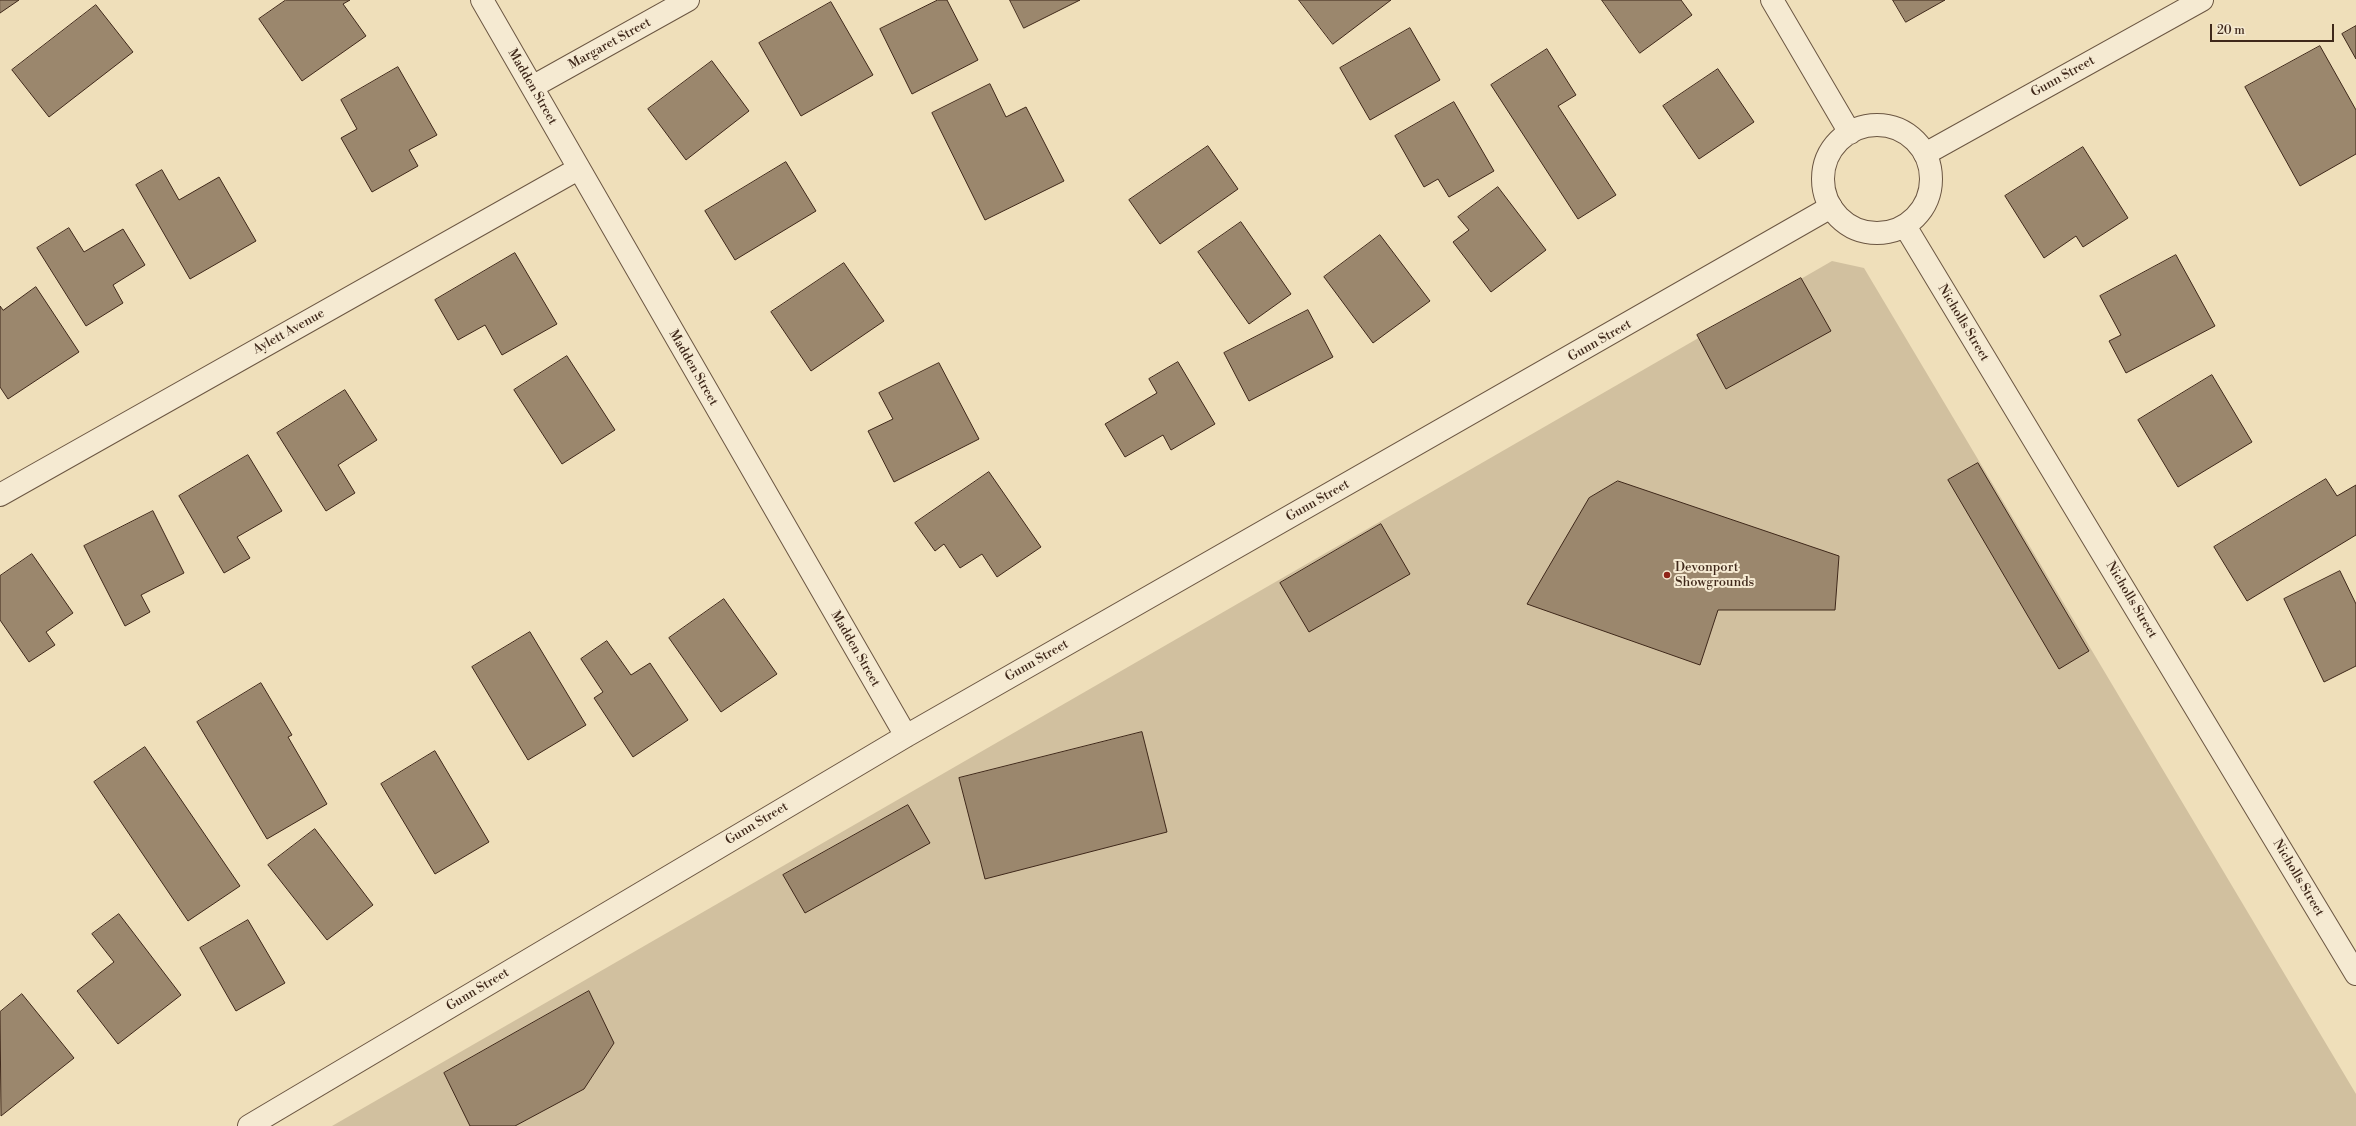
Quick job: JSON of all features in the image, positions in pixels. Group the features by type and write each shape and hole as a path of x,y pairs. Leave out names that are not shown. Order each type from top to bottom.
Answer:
{"street":[{"name":"Madden Street","path":"482,0 906,736"},
{"name":"Margaret Street","path":"532,87 688,0"},
{"path":"1772,0 1850,133"},
{"name":"Gunn Street","path":"1925,154 2202,0"},
{"path":"1883,126 1894,129 1914,140 1925,154 1931,170 1931,186 1927,201 1918,215 1905,226 1890,232 1873,234 1856,229 1842,220 1831,207 1823,180 1824,166 1834,147 1850,133 1866,127 1883,126"},
{"name":"Aylett Avenue","path":"0,495 578,169"},
{"name":"Gunn Street","path":"249,1126 906,736 1831,207"},
{"name":"Nicholls Street","path":"1905,226 2356,974"}],"shaded area":[{"name":"Devonport Showgrounds","path":"1832,261 1864,268 2356,1094 2356,1126 332,1126"}],"building":[{"path":"0,0 19,0 0,13"},
{"path":"286,0 350,0 343,4 366,36 302,81 259,19"},
{"path":"938,0 947,0 978,60 912,94 880,29"},
{"path":"1010,0 1080,0 1024,28"},
{"path":"1299,0 1391,0 1333,44"},
{"path":"1602,0 1681,0 1692,15 1640,53"},
{"path":"1893,0 1945,0 1906,22"},
{"path":"831,2 873,75 801,116 759,43"},
{"path":"96,5 133,52 49,117 12,70"},
{"path":"2356,26 2356,59 2342,34"},
{"path":"1410,28 1440,80 1370,120 1340,68"},
{"path":"2320,46 2356,110 2356,154 2300,186 2245,87"},
{"path":"1547,49 1576,95 1558,106 1616,195 1578,219 1491,85"},
{"path":"712,61 749,111 686,160 648,109"},
{"path":"398,67 437,135 409,150 418,166 372,192 341,138 357,129 341,100"},
{"path":"1718,69 1754,122 1699,159 1663,106"},
{"path":"990,84 1006,117 1026,107 1064,181 985,220 932,113"},
{"path":"1454,102 1494,171 1449,197 1438,179 1424,187 1395,136"},
{"path":"1208,146 1238,189 1160,244 1129,200"},
{"path":"2083,147 2128,218 2083,247 2076,236 2044,258 2005,196"},
{"path":"786,162 816,211 735,260 705,211"},
{"path":"162,170 179,200 219,177 256,241 190,279 136,185"},
{"path":"1498,187 1546,250 1491,292 1453,242 1469,230 1458,217"},
{"path":"1241,222 1291,294 1249,324 1198,252"},
{"path":"69,228 84,252 123,229 145,265 113,285 123,303 86,326 37,248"},
{"path":"1380,235 1430,301 1373,343 1324,277"},
{"path":"515,253 557,324 502,355 485,325 458,340 435,300"},
{"path":"2176,255 2215,326 2126,373 2109,341 2121,335 2100,296"},
{"path":"844,263 884,321 811,371 771,312"},
{"path":"1801,278 1831,331 1726,389 1697,335"},
{"path":"36,287 79,352 8,399 0,387 0,306 3,310"},
{"path":"1308,310 1333,357 1249,401 1224,353"},
{"path":"567,356 615,430 562,464 514,390"},
{"path":"1178,362 1215,424 1171,450 1163,435 1125,457 1105,424 1157,393 1149,379"},
{"path":"939,363 979,439 894,482 868,431 893,419 879,393"},
{"path":"2212,375 2252,442 2178,487 2138,420"},
{"path":"345,390 377,440 338,465 355,493 326,511 277,433"},
{"path":"248,455 282,511 237,537 250,558 224,573 179,496"},
{"path":"1978,463 2089,651 2059,669 1948,480"},
{"path":"989,472 1041,547 997,577 982,554 960,568 944,544 935,551 915,523"},
{"path":"2326,479 2337,496 2356,485 2356,535 2247,601 2214,547"},
{"path":"1618,481 1839,556 1835,610 1718,610 1700,665 1527,604 1589,498"},
{"path":"153,511 184,573 141,595 150,612 125,626 84,546"},
{"path":"1381,524 1410,574 1309,632 1280,583"},
{"path":"32,554 73,613 46,632 55,645 29,662 0,620 0,576"},
{"path":"2340,571 2356,604 2356,666 2324,682 2284,599"},
{"path":"724,599 777,674 721,712 669,638"},
{"path":"530,632 586,725 528,760 472,667"},
{"path":"607,641 631,675 650,663 688,720 633,757 594,698 603,692 581,659"},
{"path":"261,683 292,735 288,737 327,804 267,839 197,722"},
{"path":"1142,732 1167,832 985,879 959,778"},
{"path":"145,747 240,886 188,921 94,782"},
{"path":"435,751 489,842 435,874 381,784"},
{"path":"908,805 930,843 805,913 783,875"},
{"path":"315,829 373,905 327,940 268,865"},
{"path":"119,914 181,995 118,1044 77,991 114,962 92,934"},
{"path":"248,920 285,983 236,1011 200,948"},
{"path":"589,991 614,1043 584,1089 515,1126 470,1126 444,1073"},
{"path":"22,994 74,1058 1,1116 0,1012"}],"place":[{"name":"Devonport Showgrounds","path":"1667,575"}]}
